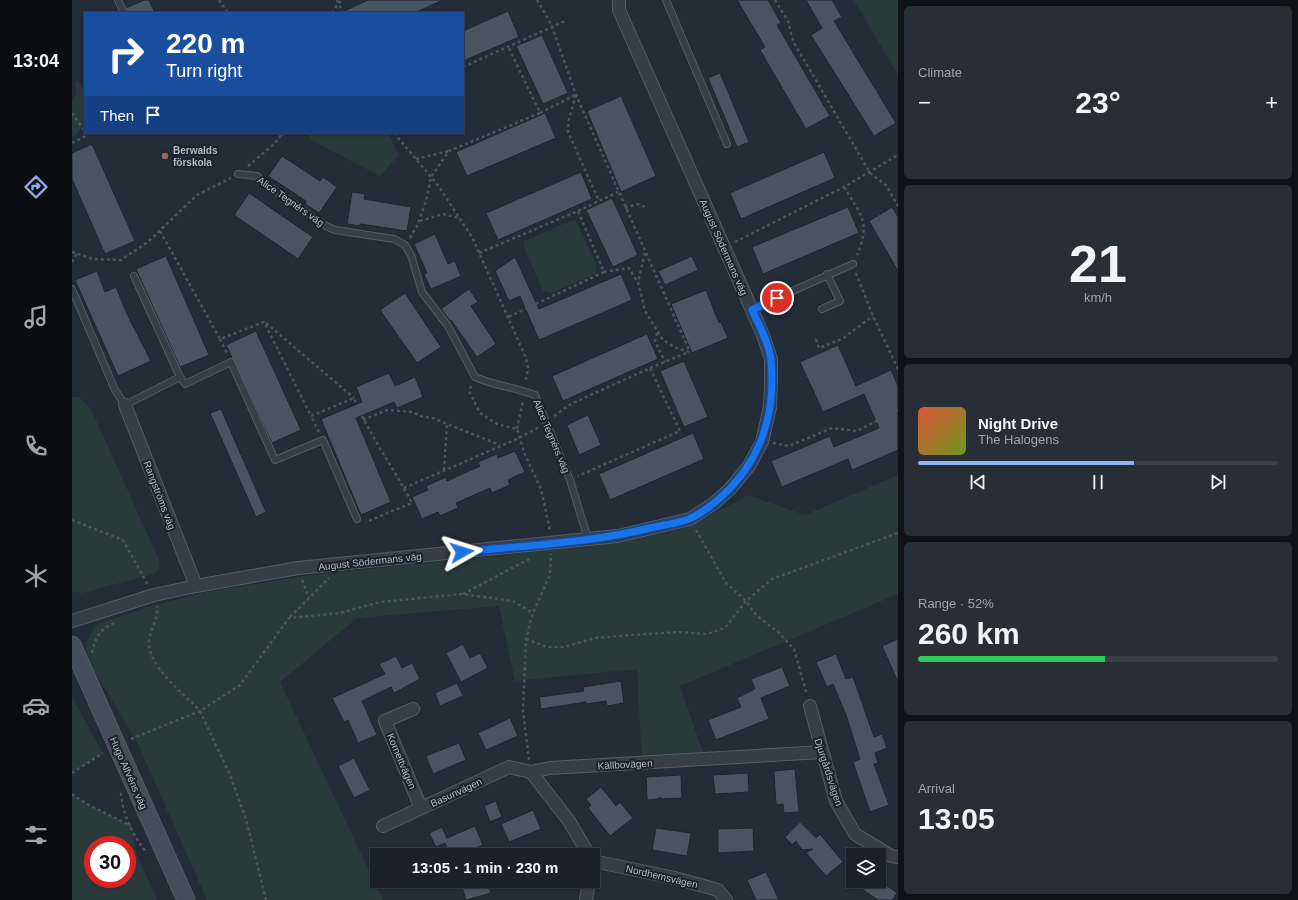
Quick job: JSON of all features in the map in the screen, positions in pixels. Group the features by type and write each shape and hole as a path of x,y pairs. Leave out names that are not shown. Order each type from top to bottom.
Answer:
{"street":[{"name":"August Södermans väg","path":"72,621 154,595 298,568 552,545 618,536 690,519 713,504 730,489 749,466 762,442 770,407 771,359 763,335 619,10 619,0"},
{"name":"Rangströms väg","path":"125,405 196,586"},
{"name":"Hugo Alfvéns väg","path":"72,645 186,900"},
{"name":"Djurgårdsvägen","path":"810,706 836,801 855,834 891,856 898,857"},
{"name":"Kornettvägen","path":"413,709 385,721 421,808"},
{"name":"Källbovägen","path":"531,772 550,768 822,752"},
{"name":"Basunvägen","path":"383,826 509,767 531,772"},
{"path":"531,772 570,821 585,848"},
{"name":"Nordhemsvägen","path":"600,862 675,878 718,890 726,900"},
{"path":"585,900 588,888"}],"lane":[{"path":"118,0 124,12"},
{"path":"666,0 727,144"},
{"name":"Alice Tegnérs väg","path":"238,174 257,176 293,203 335,230 394,239 405,245"},
{"path":"405,245 411,255 422,292 448,326 474,377"},
{"path":"752,310 827,274 853,264"},
{"path":"822,309 840,301 827,274"},
{"path":"134,276 180,377 186,384 231,362 275,460 323,440 357,518"},
{"path":"72,289 115,390 125,405 180,377"},
{"name":"Alice Tegnérs väg","path":"474,377 493,385 524,391 535,395 570,480 588,539"}],"path":[{"path":"219,0 227,12"},
{"path":"338,1 343,0"},
{"path":"537,0 552,26 576,95 690,352"},
{"path":"775,0 788,21 793,41 870,173 886,185 898,206"},
{"path":"332,12 338,1"},
{"path":"338,1 343,12"},
{"path":"464,67 565,21"},
{"path":"508,46 540,113"},
{"path":"416,159 449,151 540,113 576,95"},
{"path":"576,95 569,119 568,132 599,201"},
{"path":"72,113 84,129"},
{"path":"72,143 88,135 87,134"},
{"path":"72,252 93,259 121,260 149,241 196,195 238,174 274,144 281,134"},
{"path":"395,134 431,177 472,237 526,358 528,369 517,429 525,454 542,489 552,545 550,575 533,613 526,639 523,711 531,772"},
{"path":"405,245 420,220 431,177 449,151"},
{"path":"723,247 844,187 870,173 898,155"},
{"path":"844,187 864,221 863,242 853,264 873,316 898,370"},
{"path":"479,253 578,211 618,192"},
{"path":"625,208 637,204 645,207"},
{"path":"578,211 604,272"},
{"path":"420,220 442,214 460,218"},
{"path":"160,230 220,339 231,362"},
{"path":"638,282 645,253"},
{"path":"72,262 76,254"},
{"path":"508,317 604,272 629,268 638,282 645,311 657,332 663,340 674,347 690,352"},
{"path":"816,339 819,348 842,338 873,316"},
{"path":"220,339 264,322"},
{"path":"264,322 354,398 363,420 412,503 363,523 357,518"},
{"path":"264,322 323,440"},
{"path":"657,332 655,341 665,362"},
{"path":"404,488 520,438 571,404 650,368 690,352"},
{"path":"570,480 680,431 650,368"},
{"path":"474,377 469,391 480,413 498,424 517,429"},
{"path":"311,416 354,398"},
{"path":"363,420 387,410 412,412 423,417 433,418 500,446"},
{"path":"762,442 789,446 832,428 856,431 898,410"},
{"path":"444,470 447,424"},
{"path":"690,519 726,583 746,601 756,615 778,632 794,649 810,706"},
{"path":"72,520 123,540 154,595 157,615 150,636 149,649 154,663 200,711 230,775 246,819 266,900"},
{"path":"526,639 547,647 558,647 595,638 678,632 707,634 725,628 746,601 772,578 898,532"},
{"path":"462,594 552,545"},
{"path":"131,739 200,711 240,685 289,618 343,564"},
{"path":"298,568 309,598"},
{"path":"289,618 340,613 380,602 462,594 513,601 533,613"},
{"path":"150,611 157,608"},
{"path":"93,659 93,648 97,635 105,627 120,621"},
{"path":"72,773 103,753"},
{"path":"72,794 87,804 131,826"}],"shaded area":[{"path":"854,0 898,0 898,75 859,9"},
{"path":"77,79 84,92 84,119 78,134 72,138 72,100 76,94 75,84"},
{"path":"308,134 388,134 399,155 380,176 311,140"},
{"path":"570,221 576,221 597,266 595,274 552,293 543,291 524,248 524,241"},
{"path":"72,397 79,397 91,409 159,560 160,569 154,574 82,593 72,592"},
{"path":"898,475 898,594 680,686 705,758 642,763 637,669 515,681 499,606 357,618 280,682 370,872 370,888 377,888 383,900 207,900 137,742 88,661 86,643 96,625 149,607 201,593 303,576 625,542 688,527 748,495 805,515"},
{"path":"72,697 103,753 72,773"},
{"path":"72,794 87,804 131,826 133,836 84,836 84,888 136,888 136,849 157,900 72,900"}],"building":[{"path":"144,0 149,0 155,12 128,12 126,8"},
{"path":"368,0 443,0 416,12 342,12"},
{"path":"737,0 768,0 781,23 777,25 830,116 806,129 760,50 765,47"},
{"path":"806,0 832,0 842,17 834,21 896,123 874,136 811,35 822,28"},
{"path":"508,11 519,37 464,61 464,31"},
{"path":"542,35 568,93 543,104 516,46"},
{"path":"720,73 749,142 737,147 708,78"},
{"path":"621,96 656,176 621,192 587,111"},
{"path":"545,113 556,138 467,176 456,152"},
{"path":"92,144 135,241 105,254 72,179 72,153"},
{"path":"824,152 835,178 741,219 730,193"},
{"path":"282,156 320,181 323,177 337,187 319,213 305,204 306,201 268,176"},
{"path":"581,172 592,199 498,240 486,213"},
{"path":"352,192 365,194 364,199 411,207 407,231 360,224 360,226 347,224"},
{"path":"249,193 313,237 298,259 234,215"},
{"path":"612,198 638,255 613,267 586,210"},
{"path":"848,207 859,233 763,274 752,247"},
{"path":"892,207 898,217 898,271 869,221"},
{"path":"435,234 448,264 455,261 461,276 431,289 424,274 427,273 414,244"},
{"path":"166,256 209,355 180,367 136,269"},
{"path":"692,256 698,270 665,285 658,271"},
{"path":"515,257 539,309 621,274 632,300 539,340 520,296 509,301 495,271"},
{"path":"97,271 105,292 116,287 127,314 151,361 118,376 75,280"},
{"path":"469,289 478,302 471,306 496,344 477,357 451,320 450,321 441,309"},
{"path":"706,290 719,323 721,322 728,338 692,353 671,304"},
{"path":"405,293 441,347 417,363 380,310"},
{"path":"256,331 301,430 272,443 226,345"},
{"path":"647,334 658,359 563,401 552,376"},
{"path":"838,345 856,386 891,370 898,386 898,450 852,470 848,459 782,487 771,461 830,436 834,447 879,428 864,394 823,412 800,362"},
{"path":"684,361 708,417 684,427 660,371"},
{"path":"389,373 395,386 415,377 423,397 397,408 394,402 356,418 391,502 361,515 321,419 362,402 356,387"},
{"path":"221,409 266,512 256,517 210,413"},
{"path":"588,415 601,445 579,455 567,425"},
{"path":"693,433 704,459 610,500 599,474"},
{"path":"515,451 525,472 508,480 510,485 492,493 490,488 456,503 458,508 440,516 438,512 422,519 412,497 428,490 426,486 446,477 447,481 480,466 478,462 497,454 498,458"},
{"path":"898,639 898,682 882,646"},
{"path":"463,644 470,658 480,653 488,668 461,682 446,653"},
{"path":"836,654 846,679 853,677 874,737 882,734 887,748 875,753 878,763 874,764 889,805 870,812 853,762 860,759 846,715 833,684 827,687 816,662"},
{"path":"396,656 402,668 412,663 420,679 394,693 391,687 362,701 377,735 358,743 348,720 344,722 332,698 385,674 379,664"},
{"path":"782,667 790,686 761,698 769,719 716,740 708,720 741,707 737,698 755,689 751,679"},
{"path":"621,681 624,703 607,706 606,701 586,704 586,702 541,709 539,697 584,691 583,687"},
{"path":"457,683 463,696 440,706 435,693"},
{"path":"510,718 518,736 486,750 478,733"},
{"path":"459,743 466,760 433,774 426,756"},
{"path":"354,758 370,790 354,798 338,766"},
{"path":"795,769 799,812 784,813 783,804 776,805 774,771"},
{"path":"748,773 749,792 715,794 713,775"},
{"path":"681,775 682,798 660,799 661,797 647,800 646,777"},
{"path":"601,787 616,806 620,802 633,818 610,836 588,808 591,805 586,799"},
{"path":"496,801 502,817 490,822 484,806"},
{"path":"533,810 541,829 509,842 501,824"},
{"path":"800,822 816,838 820,834 843,862 826,876 806,853 813,849 802,850 796,841 792,845 785,837"},
{"path":"475,826 483,845 476,848 448,848 445,843 436,847 429,833 442,827 447,838"},
{"path":"656,828 691,833 687,856 652,850"},
{"path":"753,828 754,851 718,853 718,829"},
{"path":"766,872 779,900 756,900 747,880"},
{"path":"886,885 897,893 892,900 878,900 860,888 886,888"},
{"path":"462,888 490,888 491,893 466,900"}],"place":[{"name":"Berwalds förskola","path":"165,156"}],"route":[{"path":"462,552 618,536 690,519 713,504 730,489 749,466 762,442 770,407 771,359 763,335 752,310 777,298"}]}
